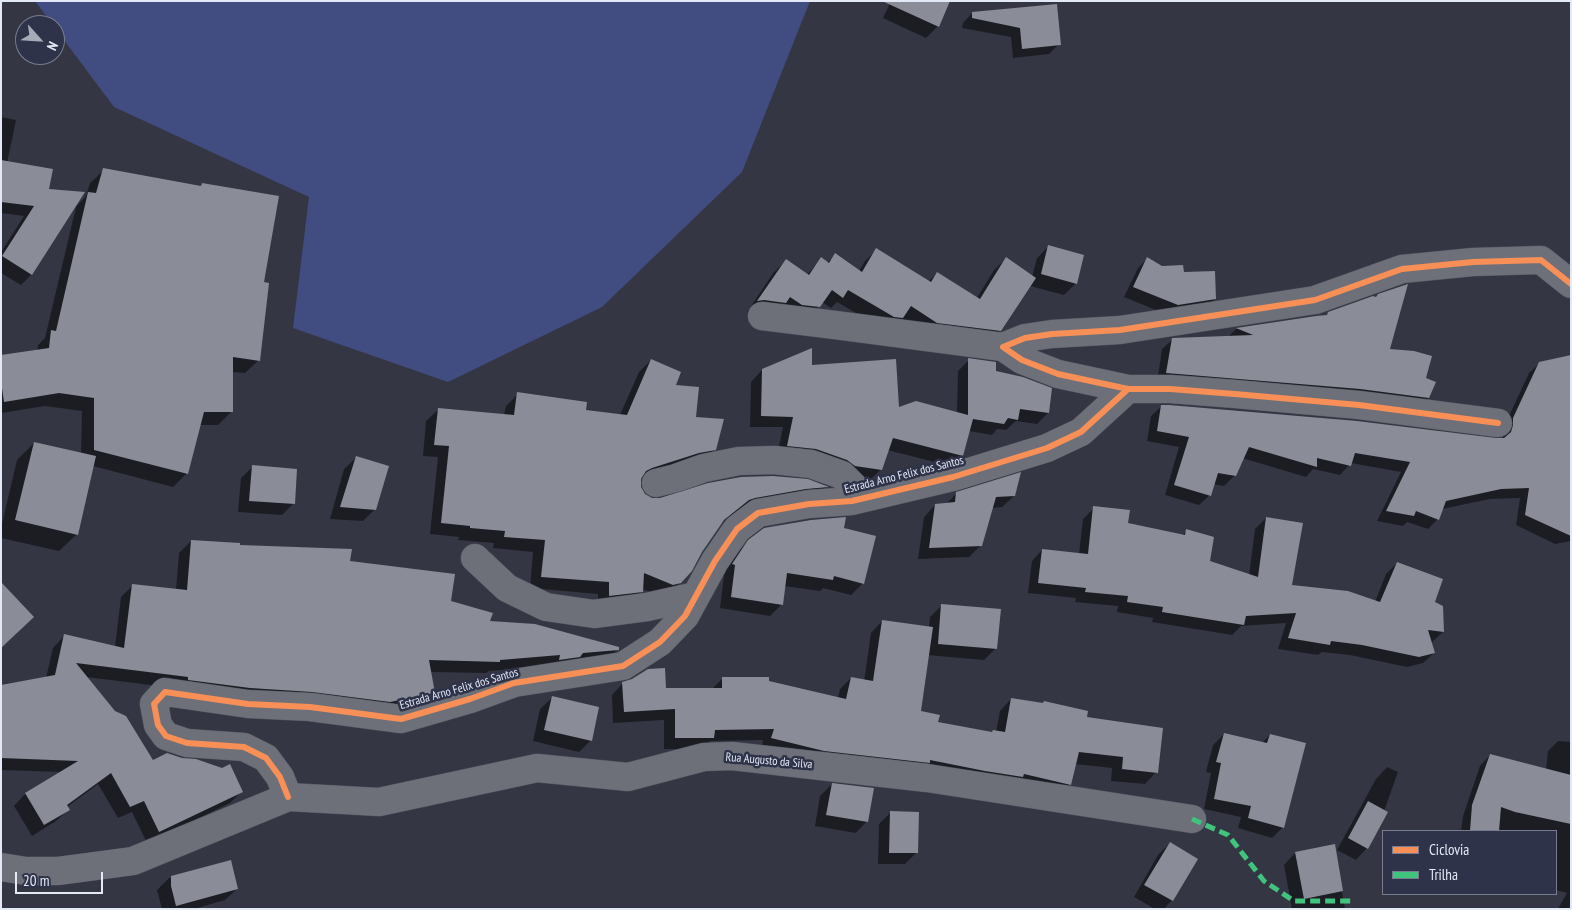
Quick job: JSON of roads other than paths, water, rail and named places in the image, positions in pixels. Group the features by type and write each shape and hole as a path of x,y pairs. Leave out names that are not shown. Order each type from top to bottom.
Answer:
{"street":[{"path":"1003,348 1025,338 1052,334 1120,330 1315,300 1402,268 1473,262 1541,260 1571,284"},
{"path":"762,316 1003,348 1022,360 1058,374 1128,389 1170,389 1358,405 1498,423"},
{"name":"Estrada Arno Felix dos Santos","path":"288,797 280,776 266,758 244,747 187,743 166,736 158,725 154,704 166,692 248,704 310,707 401,719 470,699 514,683 623,666 660,642 685,616 715,561 737,530 758,513 809,504 852,502 953,476 1047,448 1081,432 1128,389"},
{"path":"656,483 704,468 739,460 783,461 811,464 842,475 854,488 852,502"},
{"path":"475,558 507,588 546,607 594,614 647,607 696,596"},
{"name":"Rua Augusto da Silva","path":"288,797 379,802 536,768 628,777 704,757 732,756 927,778 1192,819"},
{"path":"1,867 26,871 58,871 133,861 288,797"}]}
